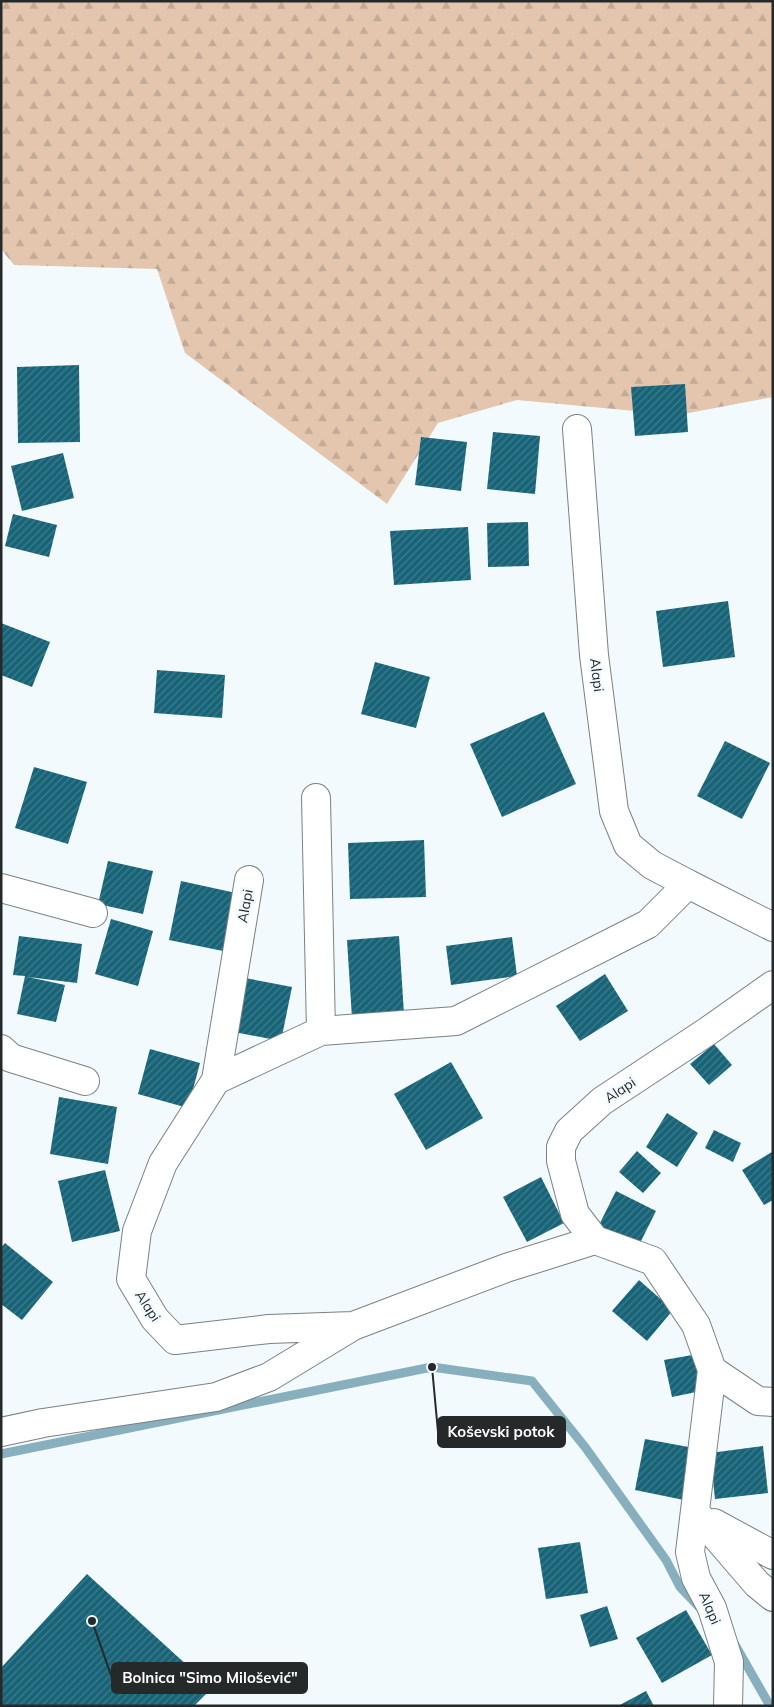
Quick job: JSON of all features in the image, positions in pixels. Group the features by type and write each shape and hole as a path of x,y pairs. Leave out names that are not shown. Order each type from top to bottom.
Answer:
{"street":[{"name":"Alapi","path":"577,429 594,654 614,811 628,845 652,865 773,928"},
{"path":"316,798 321,1031"},
{"name":"Alapi","path":"249,880 216,1080 163,1163 137,1231 131,1279 154,1319 175,1340 269,1329 352,1326"},
{"path":"216,1080 321,1031 456,1021 648,924 688,884"},
{"path":"1,888 93,913"},
{"name":"Alapi","path":"728,1706 729,1660 712,1608 696,1578 690,1552 712,1370 696,1325 653,1261 595,1240 575,1214 560,1161 561,1146 569,1131 602,1101 708,1031 773,985"},
{"path":"1,1049 11,1058 85,1081"},
{"name":"Alapi","path":"1,1432 43,1423 216,1397 269,1377 352,1326 506,1268 595,1240"},
{"path":"712,1370 758,1401 773,1402"},
{"path":"695,1512 773,1556"},
{"path":"695,1512 757,1584 773,1597"}],"green space":[{"path":"1,1 773,1 773,397 678,415 517,400 438,423 387,504 185,353 157,269 14,265 1,249"}],"building":[{"path":"79,365 80,442 18,443 17,367"},
{"path":"685,384 688,432 635,436 631,387"},
{"path":"493,432 540,436 535,494 487,489"},
{"path":"421,437 467,442 461,491 415,485"},
{"path":"63,453 74,498 22,511 11,466"},
{"path":"13,514 57,525 49,557 5,546"},
{"path":"528,522 529,566 488,567 487,523"},
{"path":"468,527 471,580 394,585 390,531"},
{"path":"728,601 735,657 663,667 656,611"},
{"path":"1,623 50,642 32,687 1,675"},
{"path":"375,662 430,677 416,728 361,714"},
{"path":"157,670 225,675 222,718 154,713"},
{"path":"544,712 576,784 502,817 470,744"},
{"path":"725,741 770,763 742,819 697,796"},
{"path":"34,767 87,782 68,844 15,828"},
{"path":"424,840 426,897 350,899 348,843"},
{"path":"108,861 153,871 143,914 98,904"},
{"path":"181,881 236,893 223,951 169,940"},
{"path":"111,919 153,931 138,986 95,974"},
{"path":"19,936 82,944 77,983 28,977 65,985 56,1022 17,1014 25,976 13,975"},
{"path":"399,936 404,1014 352,1018 347,940"},
{"path":"512,937 517,976 451,985 446,946"},
{"path":"605,974 628,1011 580,1041 556,1006"},
{"path":"240,977 292,987 281,1041 229,1031"},
{"path":"714,1044 732,1065 709,1085 690,1064"},
{"path":"150,1049 200,1063 188,1108 138,1094"},
{"path":"451,1062 483,1118 426,1150 394,1094"},
{"path":"59,1097 117,1107 108,1164 50,1154"},
{"path":"667,1113 698,1133 677,1167 646,1147"},
{"path":"714,1130 741,1143 733,1162 705,1148"},
{"path":"637,1151 661,1173 643,1193 619,1172"},
{"path":"772,1152 773,1200 764,1205 742,1170"},
{"path":"105,1170 120,1231 72,1242 58,1181"},
{"path":"541,1177 564,1223 527,1242 503,1197"},
{"path":"616,1191 656,1211 636,1251 596,1231"},
{"path":"5,1243 53,1282 22,1320 1,1304 1,1248"},
{"path":"639,1280 673,1310 647,1341 612,1311"},
{"path":"698,1354 706,1390 672,1397 664,1360"},
{"path":"645,1439 694,1448 684,1500 635,1490"},
{"path":"763,1446 768,1493 715,1499 710,1453"},
{"path":"580,1542 588,1593 546,1599 538,1548"},
{"path":"87,1574 212,1688 194,1706 1,1706 1,1668"},
{"path":"607,1606 618,1639 590,1647 580,1615"},
{"path":"686,1610 712,1655 662,1683 636,1638"},
{"path":"646,1691 654,1706 618,1706"}],"waterway":[{"path":"1,1454 432,1367 532,1381 585,1447 666,1560 680,1587 699,1607"},
{"path":"734,1643 770,1706"}],"place":[{"name":"Koševski potok","path":"432,1367"},
{"name":"Bolnica \"Simo Milošević\"","path":"92,1621"}]}
